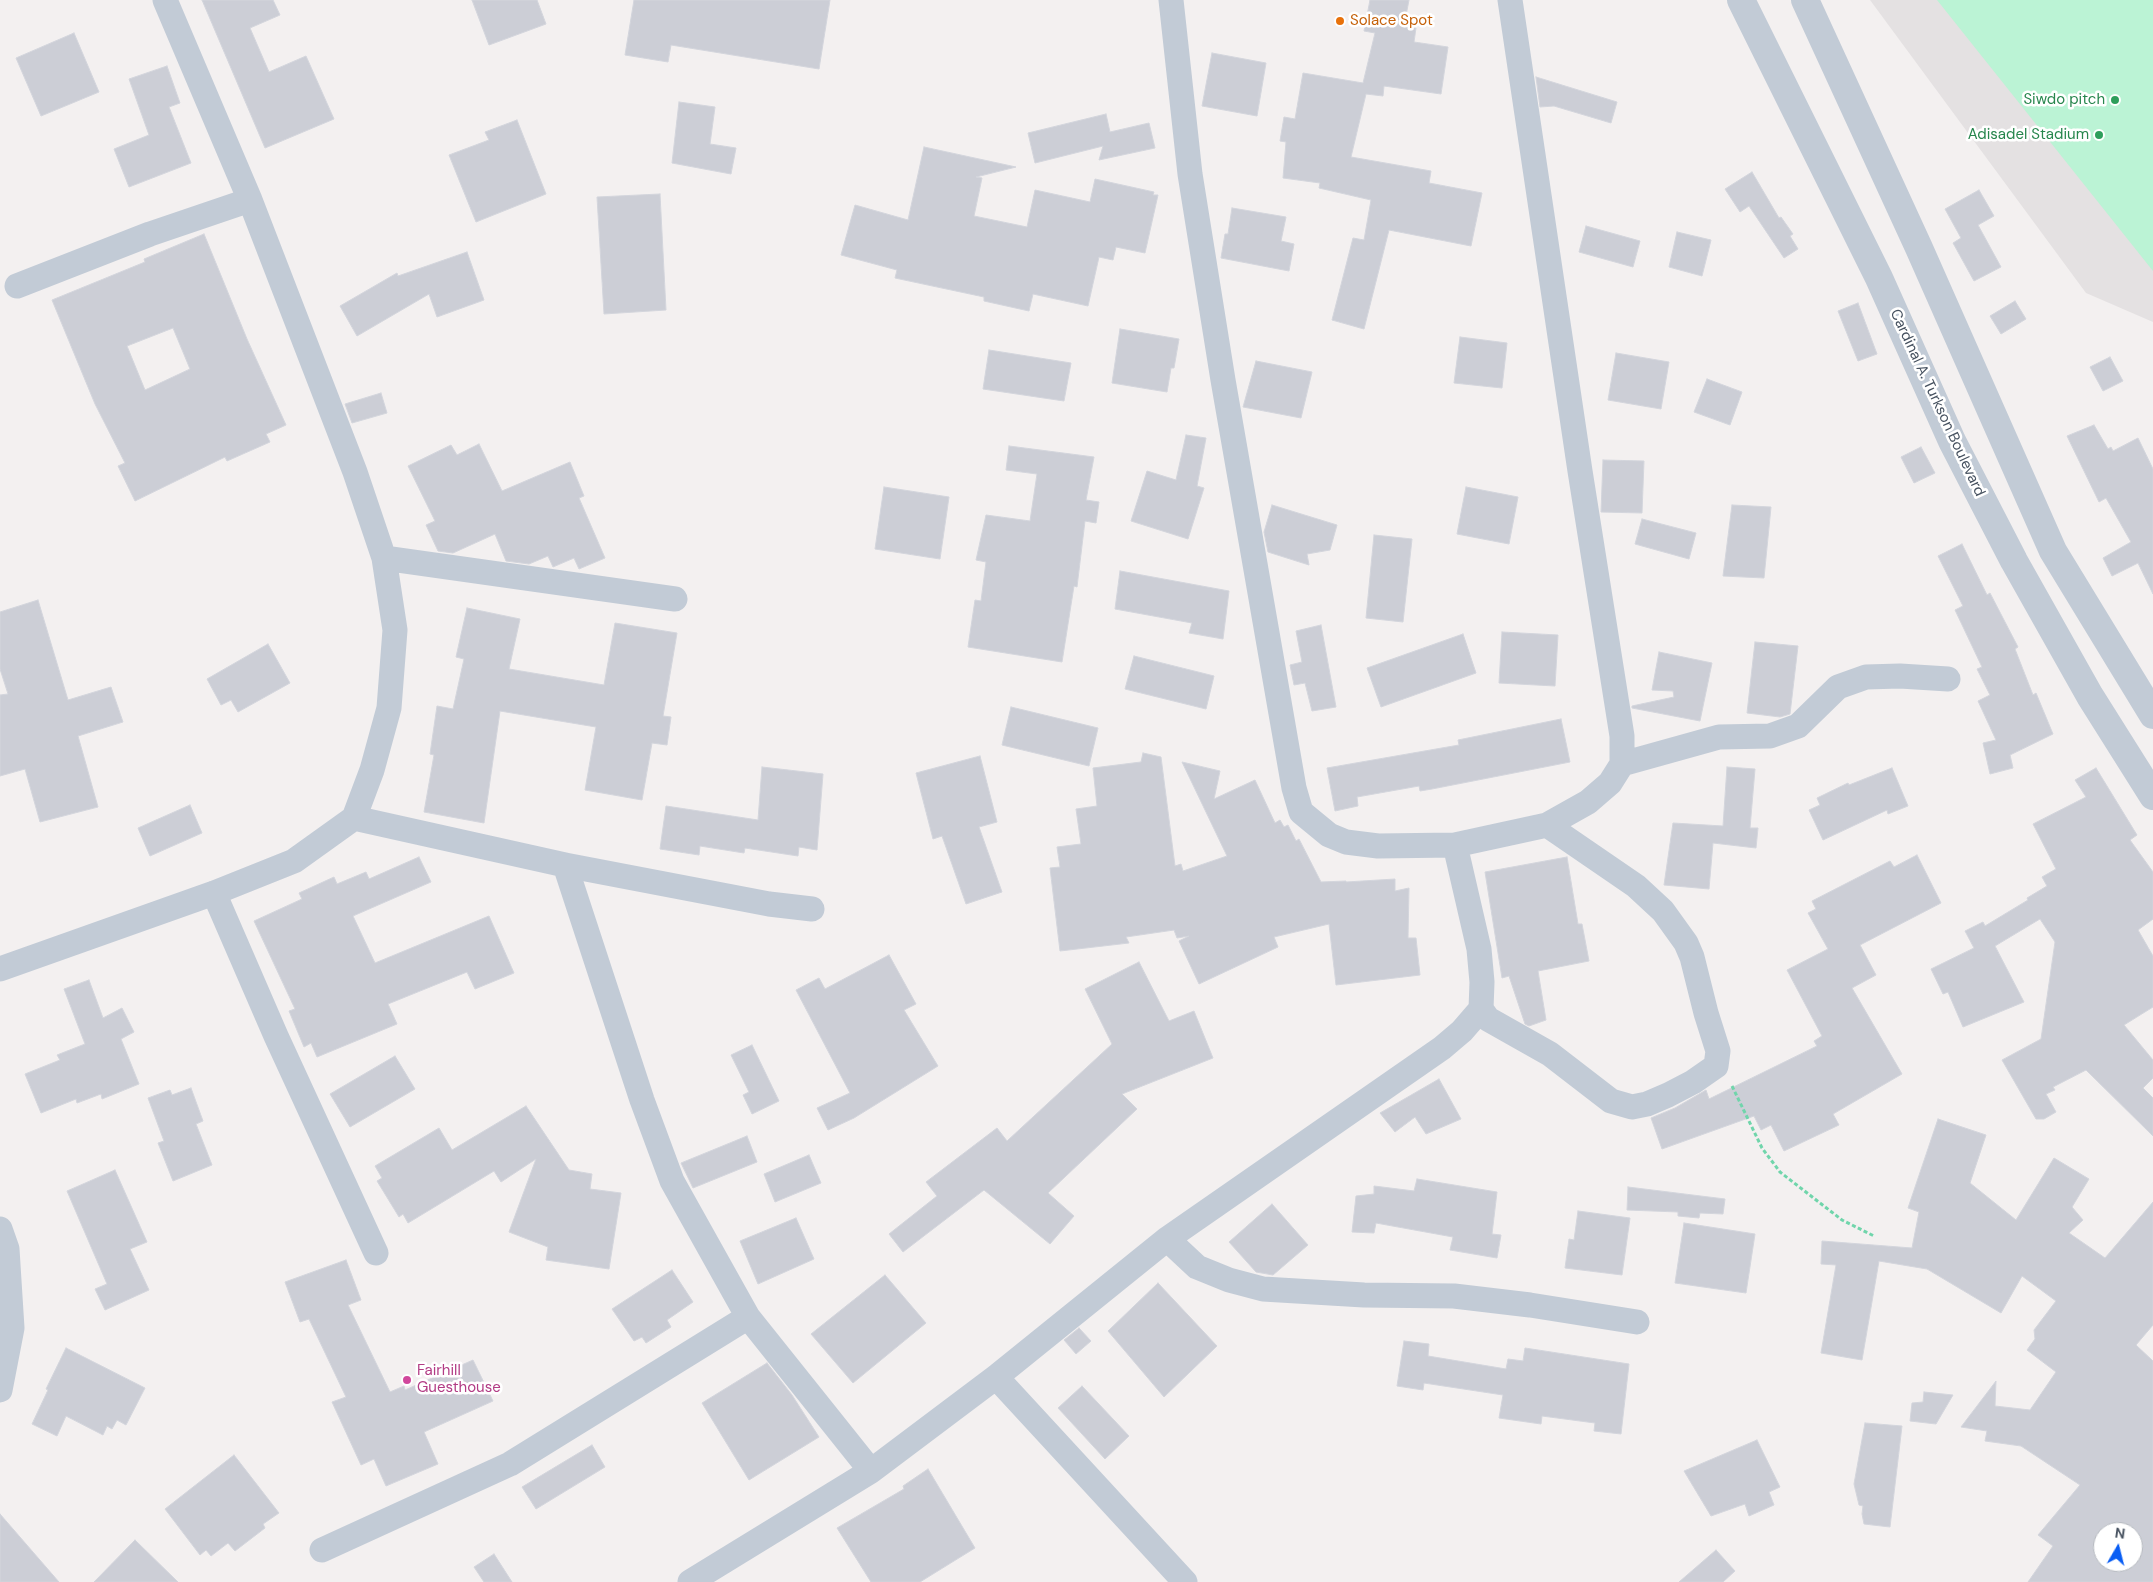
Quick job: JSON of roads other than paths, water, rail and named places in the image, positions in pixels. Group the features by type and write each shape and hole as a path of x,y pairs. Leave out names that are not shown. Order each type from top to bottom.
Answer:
{"street":[{"path":"0,969 214,893 294,860 354,818 372,770 389,708 395,630 384,558 356,472 250,200 165,0"},
{"path":"1170,0 1190,174 1221,371 1294,788 1301,812 1329,834 1346,842 1378,846 1455,845 1547,825 1588,802 1610,783 1622,764 1622,736 1578,461 1510,0"},
{"path":"1805,0 1919,248 2053,551 2153,715"},
{"name":"Cardinal A. Turkson Boulevard","path":"1744,1 1879,278 1952,441 2014,561 2090,696 2153,796"},
{"path":"17,286 150,234 250,200"},
{"path":"384,558 675,599"},
{"path":"1622,764 1719,737 1770,736 1798,726 1838,687 1866,676 1948,679"},
{"path":"354,818 565,865 770,904 812,909"},
{"path":"1481,1009 1488,1018 1550,1054 1611,1101 1632,1107 1647,1104 1674,1092 1716,1066 1718,1051 1692,957 1686,943 1662,911 1636,886 1547,825"},
{"path":"690,1582 872,1471 996,1376 1167,1239 1442,1048 1462,1031 1481,1009 1482,982 1479,949 1455,845"},
{"path":"565,865 642,1100 672,1181 748,1317 872,1471"},
{"path":"214,893 276,1036 376,1253"},
{"path":"0,1229 6,1249 12,1328 0,1390"},
{"path":"1167,1239 1197,1267 1229,1280 1263,1289 1364,1295 1454,1296 1530,1305 1637,1322"},
{"path":"322,1550 510,1464 748,1317"},
{"path":"996,1376 1185,1582"}],"place":[{"name":"Solace Spot","path":"1340,21"},
{"name":"Siwdo pitch","path":"2115,100"},
{"name":"Adisadel Stadium","path":"2099,135"},
{"name":"Fairhill Guesthouse","path":"407,1380"}]}
